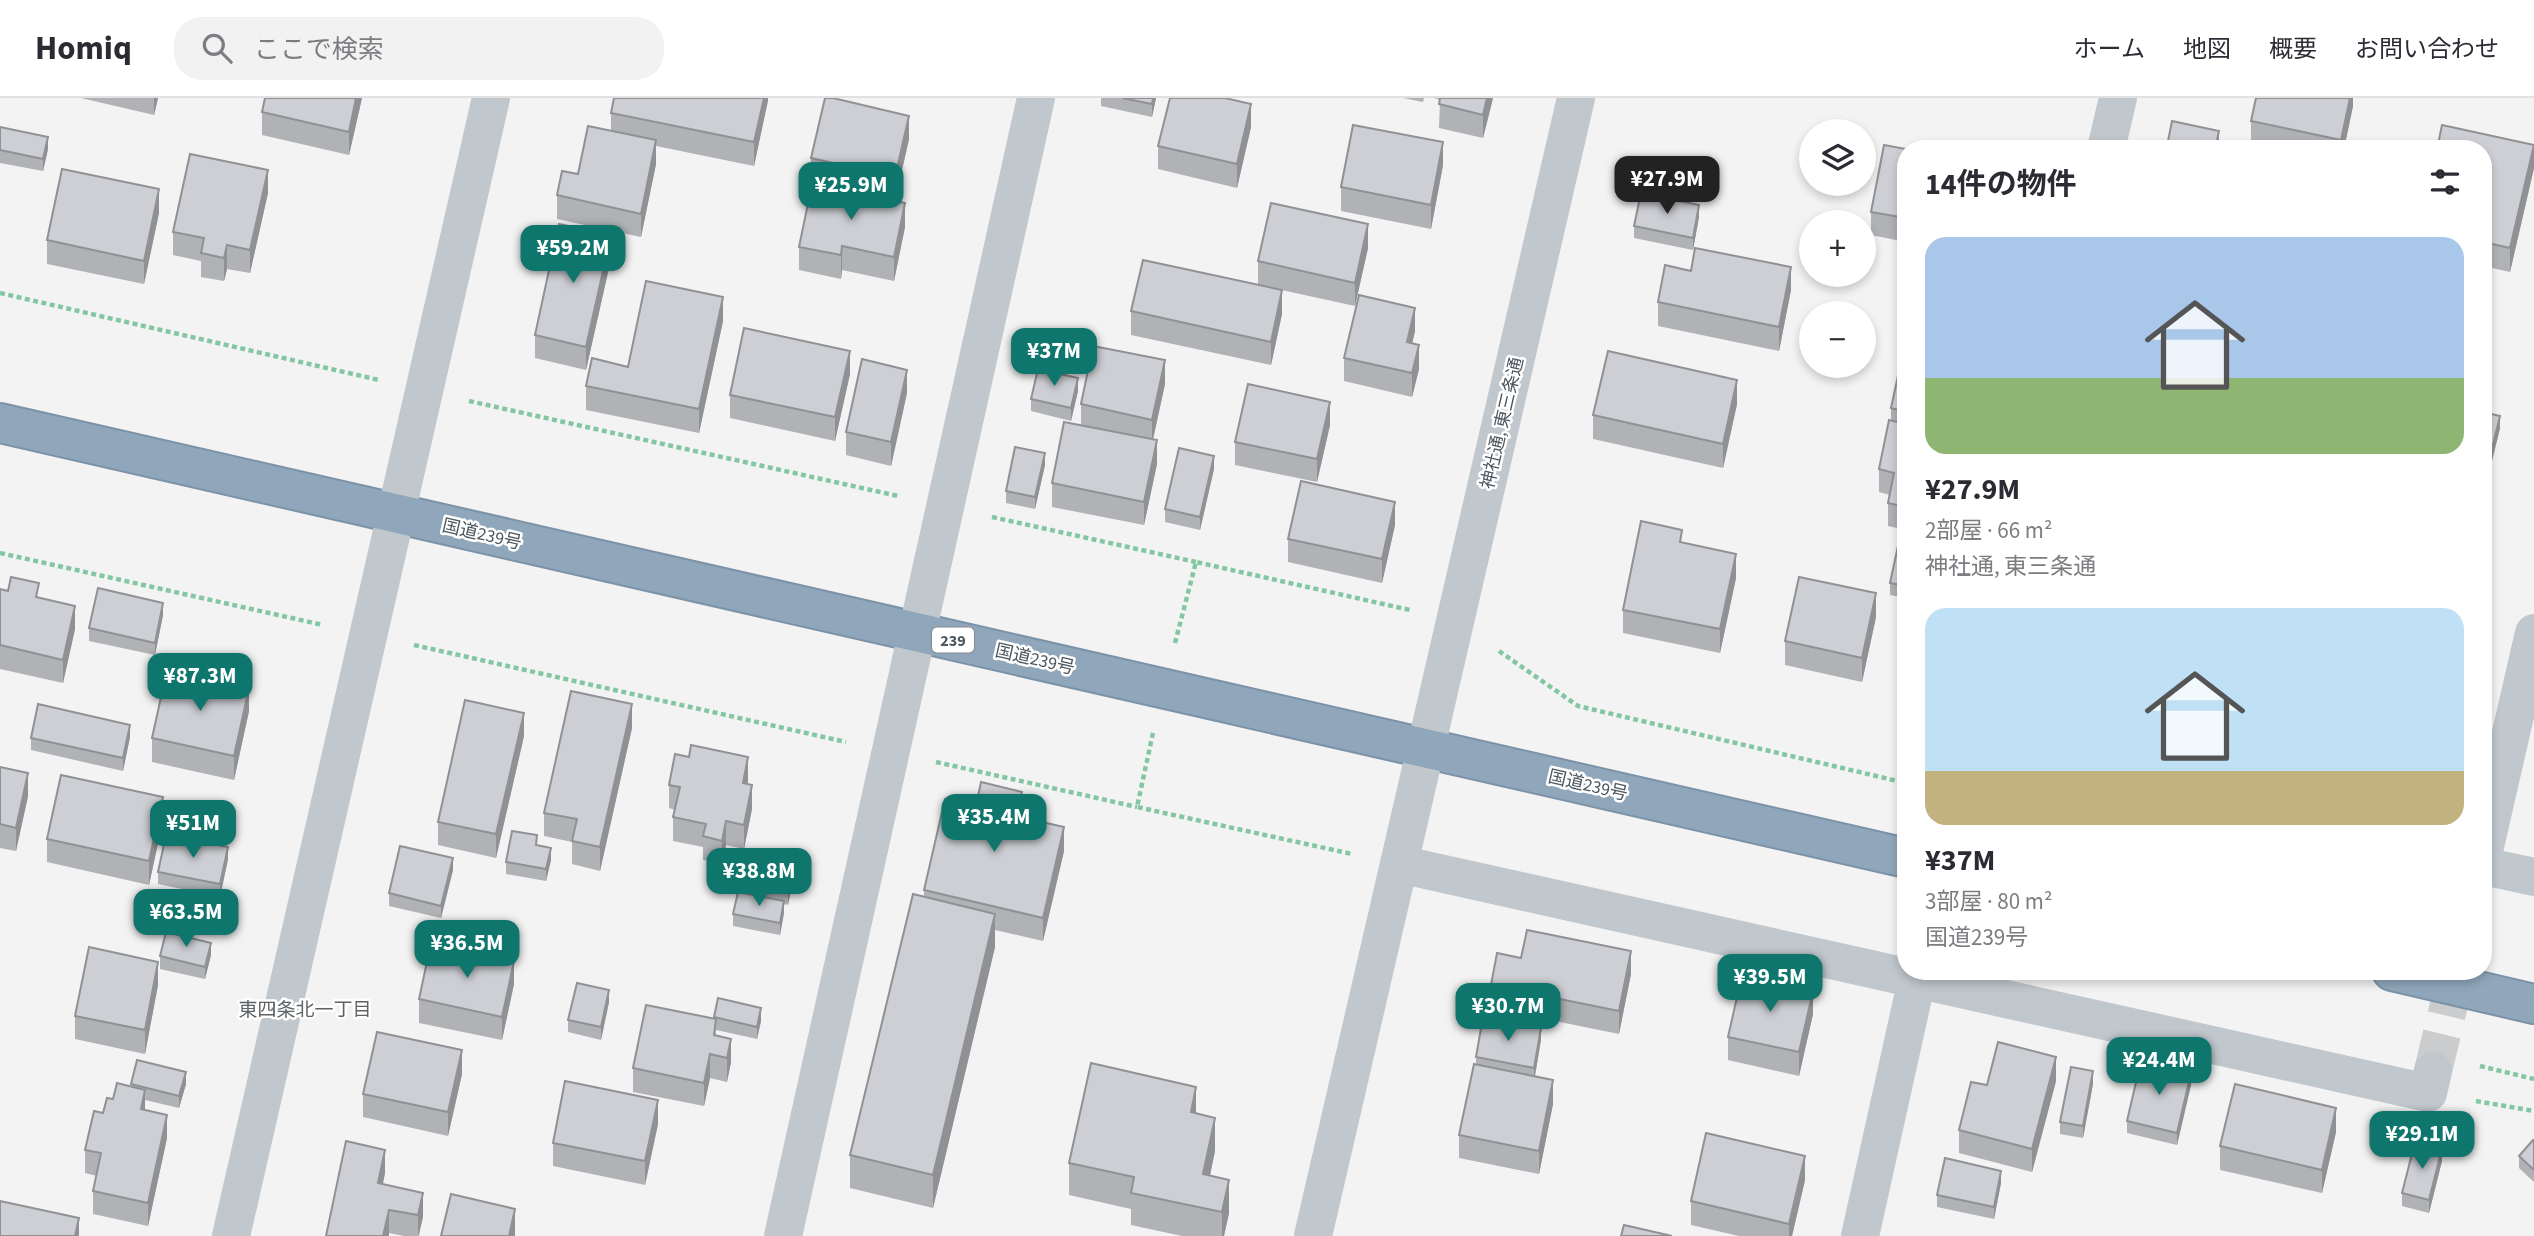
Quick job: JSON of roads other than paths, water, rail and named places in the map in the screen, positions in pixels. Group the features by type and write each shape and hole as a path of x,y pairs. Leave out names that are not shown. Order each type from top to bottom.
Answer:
{"highway":[{"name":"国道239号","path":"0,423 1897,856"},
{"path":"2431,980 2534,1004"}],"street":[{"path":"230,1236 491,98"},
{"path":"783,1236 1036,98"},
{"name":"神社通, 東三条通","path":"1312,1236 1428,747 1576,98"},
{"path":"2108,140 2118,98"},
{"path":"2492,816 2534,633"},
{"path":"1399,864 1897,975"},
{"path":"2492,868 2534,877"},
{"path":"1860,1236 1917,980"},
{"path":"1921,980 2428,1093 2433,1071"}],"tunnel":[{"path":"2433,1071 2455,980"}],"district":[{"name":"東四条北一丁目","path":"305,1009"}]}
